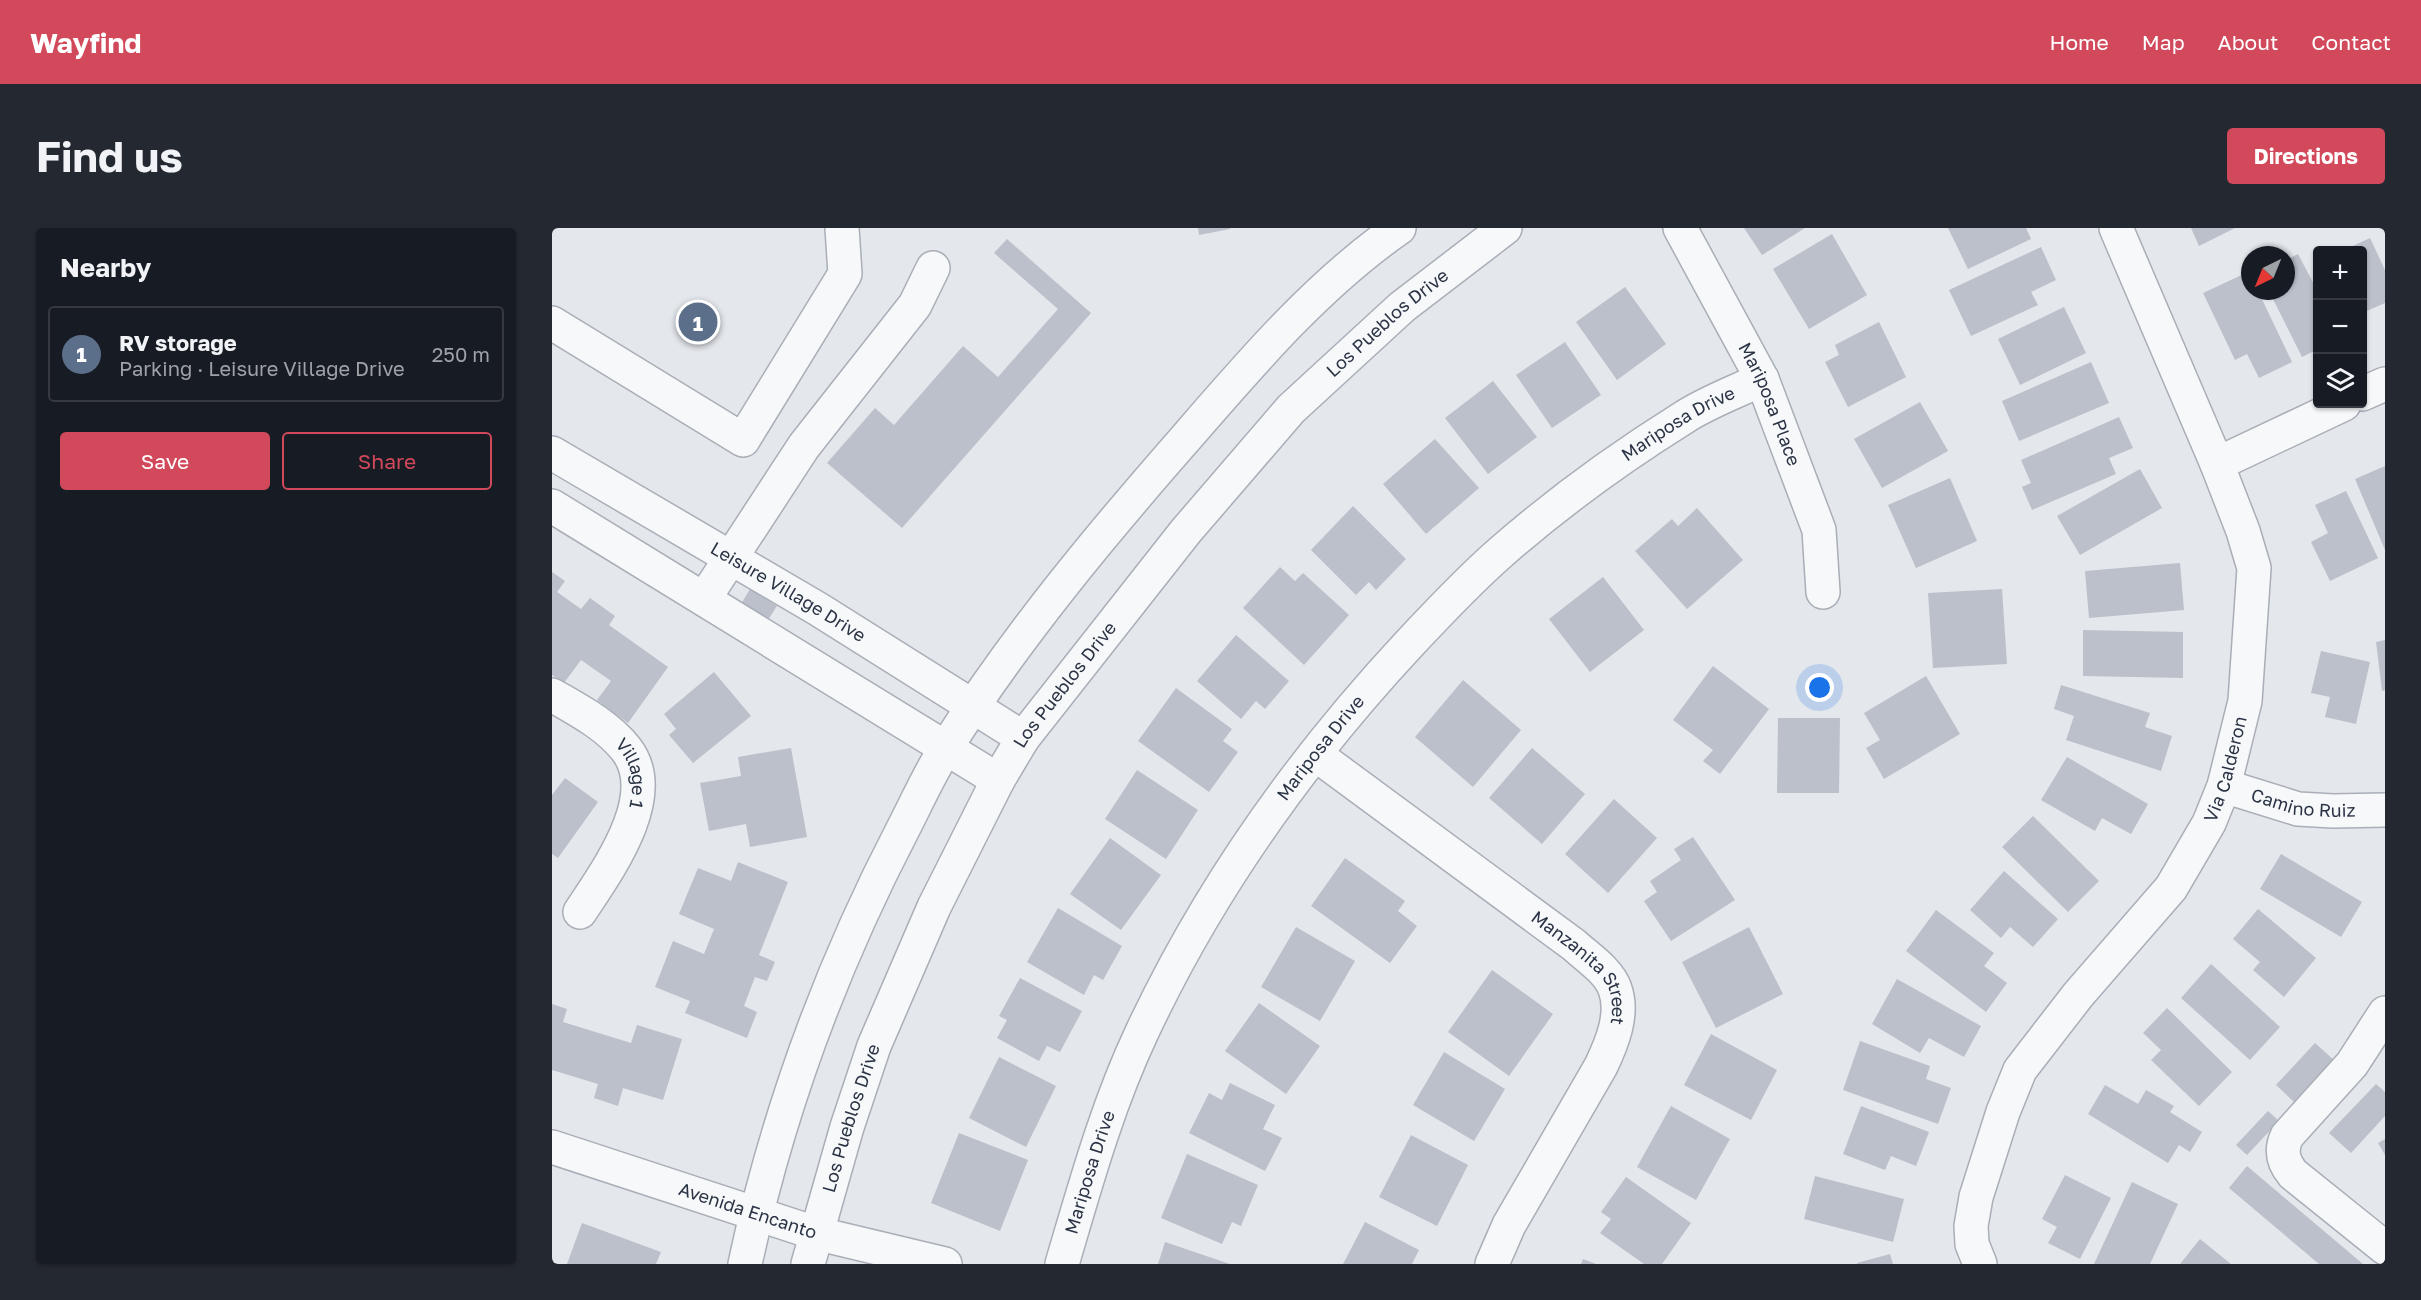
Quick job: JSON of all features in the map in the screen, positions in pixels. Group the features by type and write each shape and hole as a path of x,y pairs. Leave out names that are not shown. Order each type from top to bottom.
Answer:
{"street":[{"path":"552,323 743,440 845,274 842,228"},
{"path":"745,1264 756,1215 798,1068 829,986 875,883 945,748 1059,588 1140,490 1247,368 1362,256 1399,228"},
{"name":"Los Pueblos Drive","path":"808,1264 847,1127 874,1046 934,907 998,780 1023,738 1186,531 1292,409 1402,307 1505,228"},
{"name":"Mariposa Place","path":"1680,228 1762,379 1819,530 1823,592"},
{"name":"Via Calderon","path":"1980,1264 1972,1244 1971,1226 1976,1197 2003,1112 2020,1070 2078,995 2171,888 2209,823 2224,786 2245,701 2254,567 2243,531 2217,464 2116,228"},
{"path":"704,599 804,446 915,305 933,268"},
{"name":"Mariposa Drive","path":"1062,1264 1098,1142 1140,1035 1185,945 1247,846 1360,697 1438,613 1498,554 1558,505 1685,416 1762,379"},
{"path":"2367,392 2385,384"},
{"path":"2217,464 2336,408"},
{"name":"Leisure Village Drive","path":"552,453 818,609 1023,738"},
{"path":"552,506 998,780"},
{"path":"790,651 818,609"},
{"name":"Village 1","path":"552,695 590,717 614,736 627,750 640,783 638,805 611,865 580,912"},
{"name":"Manzanita Street","path":"1315,754 1574,945 1601,969 1615,989 1618,1017 1611,1046 1509,1225 1492,1264"},
{"name":"Camino Ruiz","path":"2224,786 2298,808 2333,811 2385,810"},
{"path":"2385,1013 2352,1064 2287,1136 2282,1151 2284,1160 2293,1174 2385,1248"},
{"name":"Avenida Encanto","path":"552,1147 815,1233 945,1264"}],"building":[{"path":"1198,228 1230,228 1230,229 1199,235"},
{"path":"1744,228 1805,228 1762,255"},
{"path":"1948,228 2026,228 2031,239 1968,269"},
{"path":"2191,228 2235,228 2199,246"},
{"path":"1832,234 1867,295 1809,329 1773,269"},
{"path":"2370,238 2385,270 2385,303 2367,311 2367,246 2353,246"},
{"path":"1007,239 1091,313 902,528 827,463 875,408 894,425 963,346 998,377 1058,309 994,253"},
{"path":"2041,247 2056,280 2031,292 2038,305 1971,336 1949,290"},
{"path":"2298,254 2313,282 2313,352 2302,357 2274,300 2295,300 2295,256"},
{"path":"2241,275 2241,300 2262,300 2292,362 2259,378 2247,354 2235,360 2203,293"},
{"path":"1625,287 1666,344 1617,380 1576,322"},
{"path":"2064,307 2086,353 2020,385 1998,339"},
{"path":"1879,322 1906,377 1848,407 1825,362 1839,355 1835,345"},
{"path":"1565,342 1601,395 1552,428 1516,375"},
{"path":"2091,362 2109,403 2019,441 2002,401"},
{"path":"1493,381 1537,437 1488,474 1445,418"},
{"path":"1920,402 1948,451 1882,488 1854,439"},
{"path":"2119,417 2133,448 2109,458 2116,474 2032,510 2022,487 2031,483 2021,460"},
{"path":"1435,439 1479,488 1426,534 1383,484"},
{"path":"2385,466 2385,550 2355,479"},
{"path":"2140,469 2162,508 2080,555 2057,516"},
{"path":"1950,478 1977,541 1916,568 1888,505"},
{"path":"2346,491 2378,558 2330,581 2311,542 2328,533 2315,505"},
{"path":"1353,506 1406,559 1376,590 1369,582 1356,595 1311,550"},
{"path":"1697,508 1743,560 1687,609 1635,551 1672,519 1678,526"},
{"path":"2180,563 2184,610 2089,618 2085,571"},
{"path":"1280,567 1295,581 1303,573 1349,615 1304,665 1243,608"},
{"path":"552,572 565,581 557,592 581,609 590,598 615,616 609,625 668,667 628,723 597,700 611,681 581,660 564,683 552,675"},
{"path":"1603,577 1644,630 1590,672 1549,619"},
{"path":"750,589 777,606 768,620 741,604"},
{"path":"2002,589 2007,664 1933,668 1928,593"},
{"path":"2083,630 2183,632 2183,678 2083,676"},
{"path":"1236,635 1289,681 1265,709 1256,701 1241,719 1197,681"},
{"path":"2385,640 2385,690 2382,691 2376,642"},
{"path":"2321,651 2370,662 2356,724 2325,717 2330,697 2311,693"},
{"path":"1713,666 1769,709 1720,774 1703,761 1713,750 1673,720"},
{"path":"714,672 751,716 693,763 669,735 676,729 664,714"},
{"path":"1926,676 1960,734 1884,779 1866,748 1880,740 1864,713"},
{"path":"1463,680 1521,730 1473,787 1415,737"},
{"path":"2061,685 2150,713 2145,727 2172,736 2161,771 2066,740 2074,716 2054,709"},
{"path":"1176,688 1232,729 1223,741 1238,752 1209,792 1138,741"},
{"path":"1778,718 1840,718 1839,793 1777,793"},
{"path":"791,748 807,837 750,847 746,824 709,831 700,783 741,776 738,757"},
{"path":"1532,748 1585,794 1542,844 1489,798"},
{"path":"2067,757 2148,804 2131,834 2102,818 2095,831 2041,800"},
{"path":"1137,770 1198,810 1166,859 1105,819"},
{"path":"565,778 598,802 558,858 552,854 552,795"},
{"path":"1614,799 1657,838 1608,893 1565,854"},
{"path":"2033,816 2099,881 2068,912 2002,847"},
{"path":"1693,837 1735,900 1671,941 1644,901 1657,892 1650,881 1681,860 1674,849"},
{"path":"1110,838 1161,875 1121,930 1070,894"},
{"path":"2281,854 2362,902 2341,937 2260,889"},
{"path":"1345,858 1405,901 1398,911 1417,926 1390,963 1311,906"},
{"path":"738,862 788,882 759,955 775,962 767,981 755,977 744,1006 757,1012 747,1038 685,1013 690,1001 655,987 673,941 704,954 714,929 679,914 698,868 731,881"},
{"path":"2004,871 2058,919 2033,947 2010,927 2001,938 1970,910"},
{"path":"1058,908 1122,946 1103,980 1094,975 1084,995 1027,962"},
{"path":"2258,909 2316,958 2284,997 2253,970 2260,962 2233,939"},
{"path":"1936,910 1994,953 1984,966 2007,983 1986,1012 1906,951"},
{"path":"1296,927 1355,961 1320,1021 1261,987"},
{"path":"1749,927 1783,994 1716,1028 1682,962"},
{"path":"2211,964 2280,1027 2250,1060 2181,998"},
{"path":"1492,970 1553,1014 1509,1076 1448,1032"},
{"path":"1020,978 1082,1011 1060,1052 1047,1046 1039,1061 997,1038 1007,1020 999,1016"},
{"path":"1897,979 1981,1026 1964,1057 1929,1038 1920,1053 1872,1024"},
{"path":"1259,1003 1320,1046 1286,1094 1225,1051"},
{"path":"552,1004 567,1009 563,1022 631,1043 637,1025 682,1039 663,1100 623,1088 618,1106 594,1098 598,1084 552,1070"},
{"path":"2167,1008 2232,1072 2199,1106 2151,1060 2161,1050 2143,1033"},
{"path":"1711,1034 1777,1070 1751,1120 1684,1085"},
{"path":"1860,1041 1930,1066 1926,1079 1951,1088 1938,1124 1843,1090"},
{"path":"2315,1043 2335,1061 2295,1103 2276,1085"},
{"path":"1444,1052 1505,1089 1474,1141 1413,1105"},
{"path":"999,1057 1056,1086 1026,1147 969,1118"},
{"path":"1230,1083 1275,1105 1263,1129 1282,1138 1265,1171 1189,1133 1209,1093 1222,1100"},
{"path":"2376,1084 2385,1092 2385,1116 2351,1153 2329,1133"},
{"path":"2105,1085 2138,1104 2146,1090 2174,1106 2170,1112 2202,1132 2190,1152 2179,1145 2168,1163 2088,1114"},
{"path":"1671,1106 1730,1139 1696,1200 1637,1167"},
{"path":"1861,1106 1929,1132 1916,1166 1891,1156 1885,1170 1843,1154"},
{"path":"2268,1111 2279,1121 2247,1155 2236,1145"},
{"path":"959,1133 1028,1160 1000,1231 931,1203"},
{"path":"1411,1135 1468,1165 1437,1226 1379,1197"},
{"path":"2385,1139 2385,1155 2378,1143"},
{"path":"1187,1154 1258,1185 1241,1226 1232,1222 1222,1244 1161,1218"},
{"path":"2247,1166 2363,1264 2319,1264 2229,1188"},
{"path":"2065,1175 2111,1198 2080,1259 2048,1243 2057,1227 2042,1219"},
{"path":"1815,1176 1904,1199 1893,1242 1804,1219"},
{"path":"1626,1177 1691,1223 1662,1264 1644,1264 1600,1233 1611,1219 1601,1212"},
{"path":"2132,1182 2178,1204 2150,1264 2094,1264"},
{"path":"1365,1222 1419,1250 1412,1264 1343,1264"},
{"path":"582,1223 661,1252 656,1264 567,1264"},
{"path":"2200,1239 2231,1264 2180,1264"},
{"path":"1165,1242 1230,1264 1158,1264"},
{"path":"1890,1254 1893,1264 1857,1264 1857,1263"},
{"path":"1583,1259 1596,1264 1581,1264"}],"place":[{"name":"RV storage","path":"698,322"}]}
